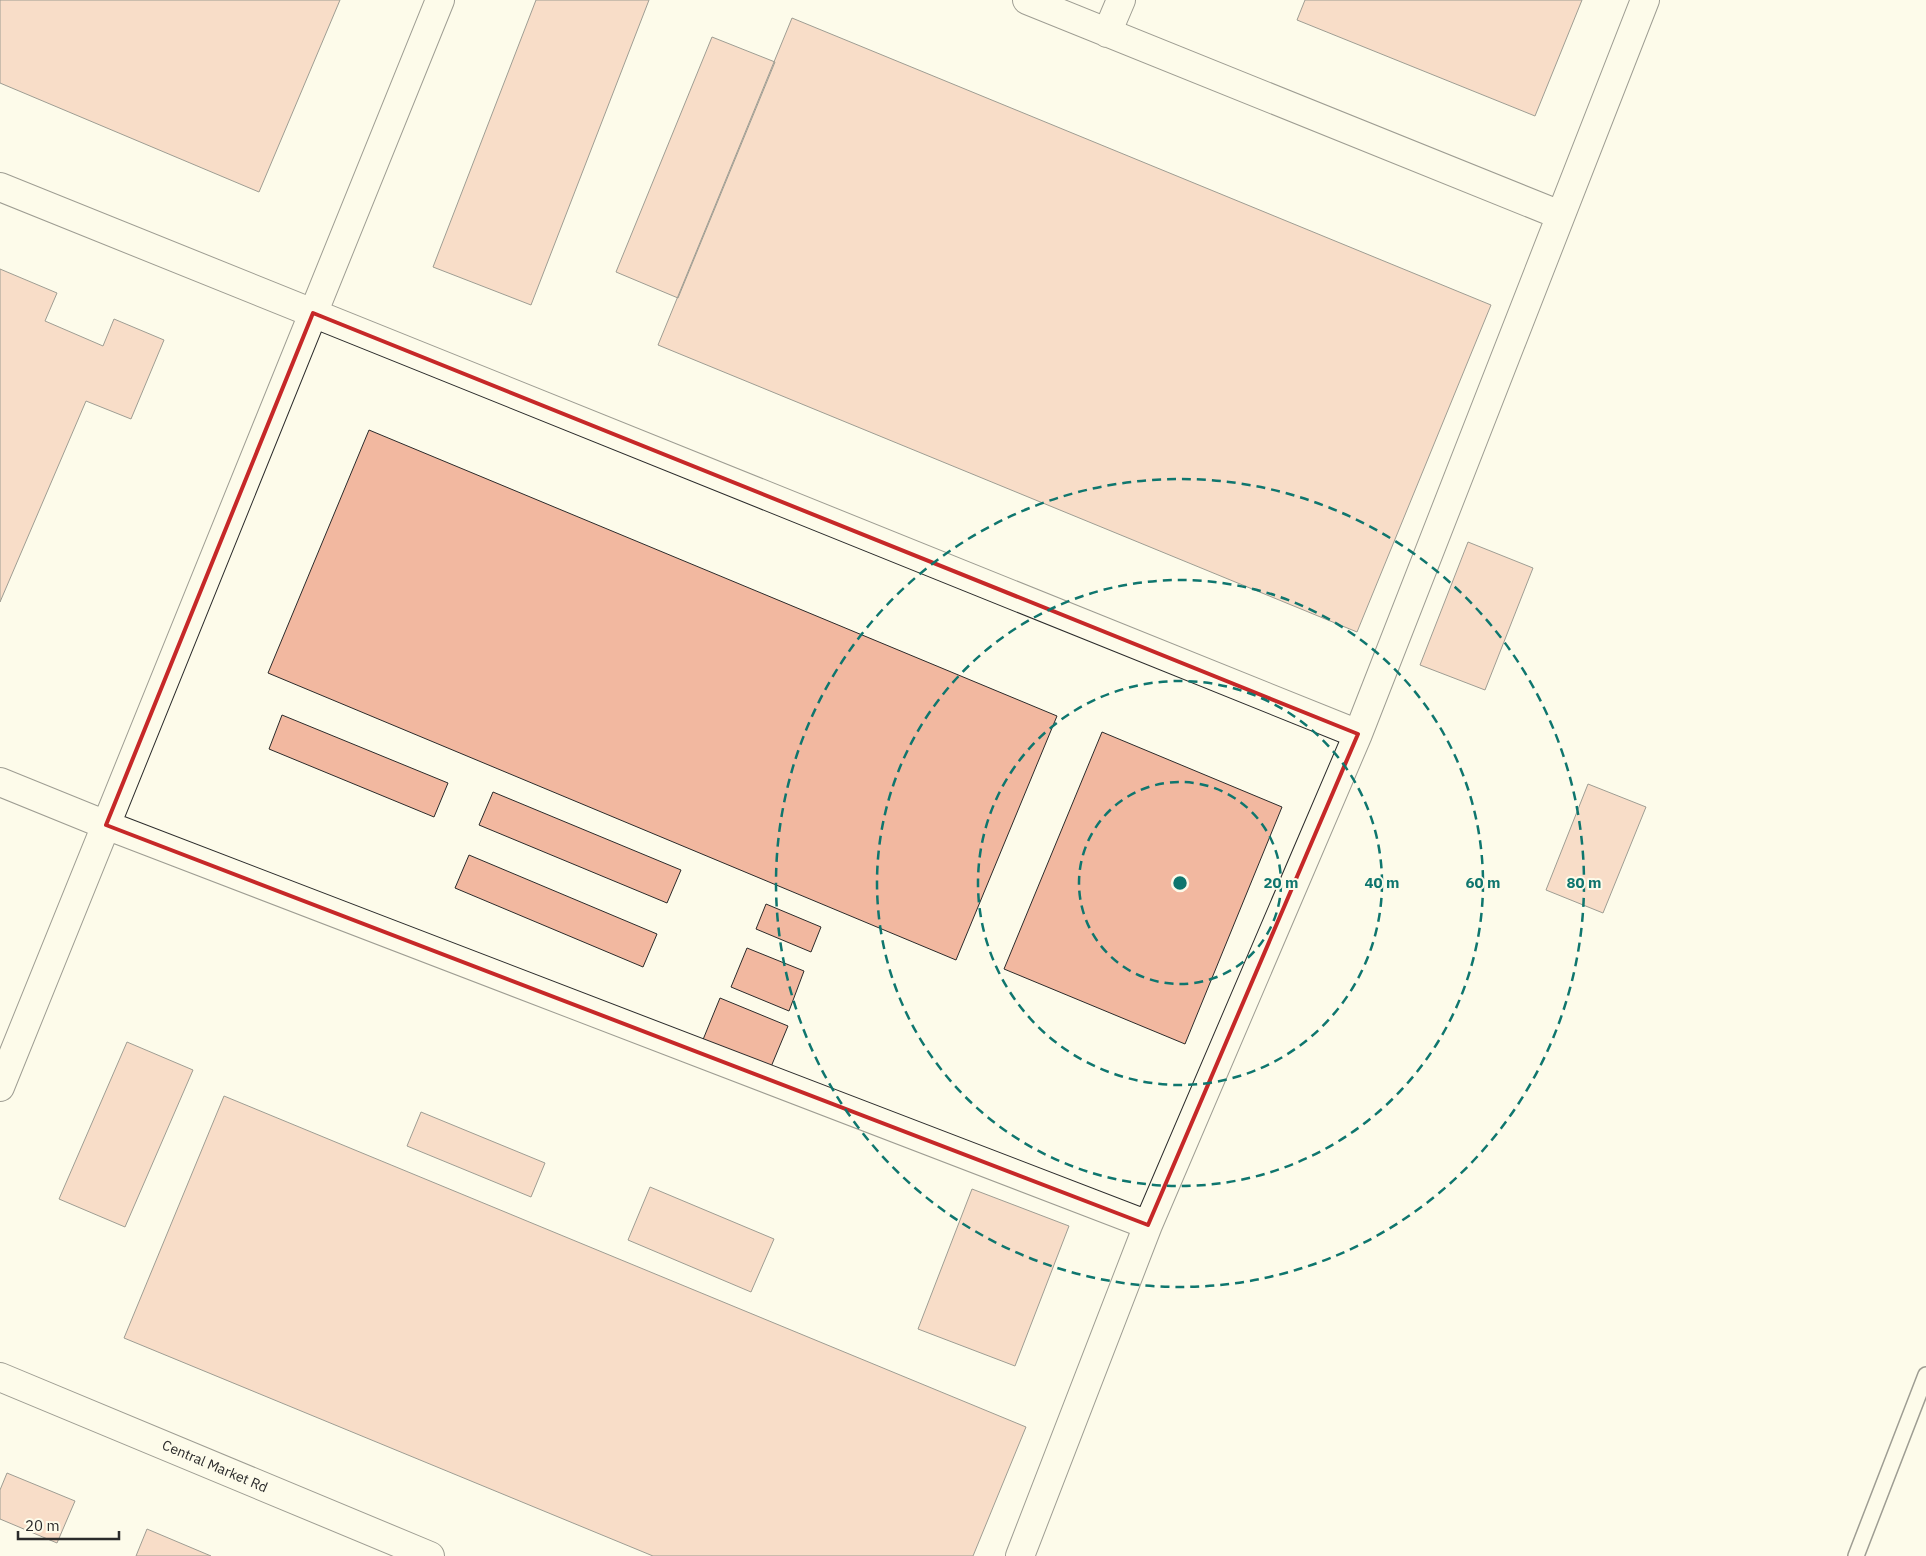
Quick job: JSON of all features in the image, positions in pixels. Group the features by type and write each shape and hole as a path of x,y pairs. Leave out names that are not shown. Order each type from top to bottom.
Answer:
{"street":[{"path":"0,1087 440,0"},
{"path":"1026,0 1560,215"},
{"path":"1107,33 1121,0"},
{"path":"1020,1556 1148,1225 1358,734 1645,0"},
{"path":"0,187 1358,734"},
{"path":"0,782 106,825 1148,1225"},
{"name":"Central Market Rd","path":"0,1377 430,1556"}],"lane":[{"path":"1856,1556 1926,1374"}],"highlighted area":[{"path":"313,313 1358,734 1148,1225 106,825"}],"building":[{"path":"0,0 340,0 259,192 0,83"},
{"path":"536,0 649,0 531,305 433,267"},
{"path":"1305,0 1582,0 1535,116 1297,20"},
{"path":"792,18 1491,305 1357,632 658,345"},
{"path":"712,37 775,62 678,298 616,272"},
{"path":"0,269 57,293 45,321 103,346 114,319 164,340 131,419 86,401 0,602"},
{"path":"369,430 1057,716 956,960 268,673"},
{"path":"1468,542 1533,568 1485,690 1420,665"},
{"path":"282,715 448,783 434,817 269,749"},
{"path":"1102,732 1282,807 1185,1044 1004,969"},
{"path":"1588,784 1646,807 1603,913 1546,890"},
{"path":"493,792 681,870 667,903 479,825"},
{"path":"469,855 657,934 643,967 455,888"},
{"path":"766,904 821,927 811,952 756,929"},
{"path":"747,948 804,971 789,1011 731,987"},
{"path":"720,998 788,1026 768,1074 700,1047"},
{"path":"127,1042 193,1070 125,1227 59,1199"},
{"path":"224,1096 1026,1427 973,1556 653,1556 124,1338"},
{"path":"421,1112 545,1163 531,1197 407,1146"},
{"path":"650,1187 774,1239 751,1292 628,1240"},
{"path":"972,1189 1069,1226 1015,1366 918,1329"},
{"path":"7,1473 75,1501 57,1543 0,1519 0,1490"},
{"path":"147,1529 211,1556 136,1556"}]}
